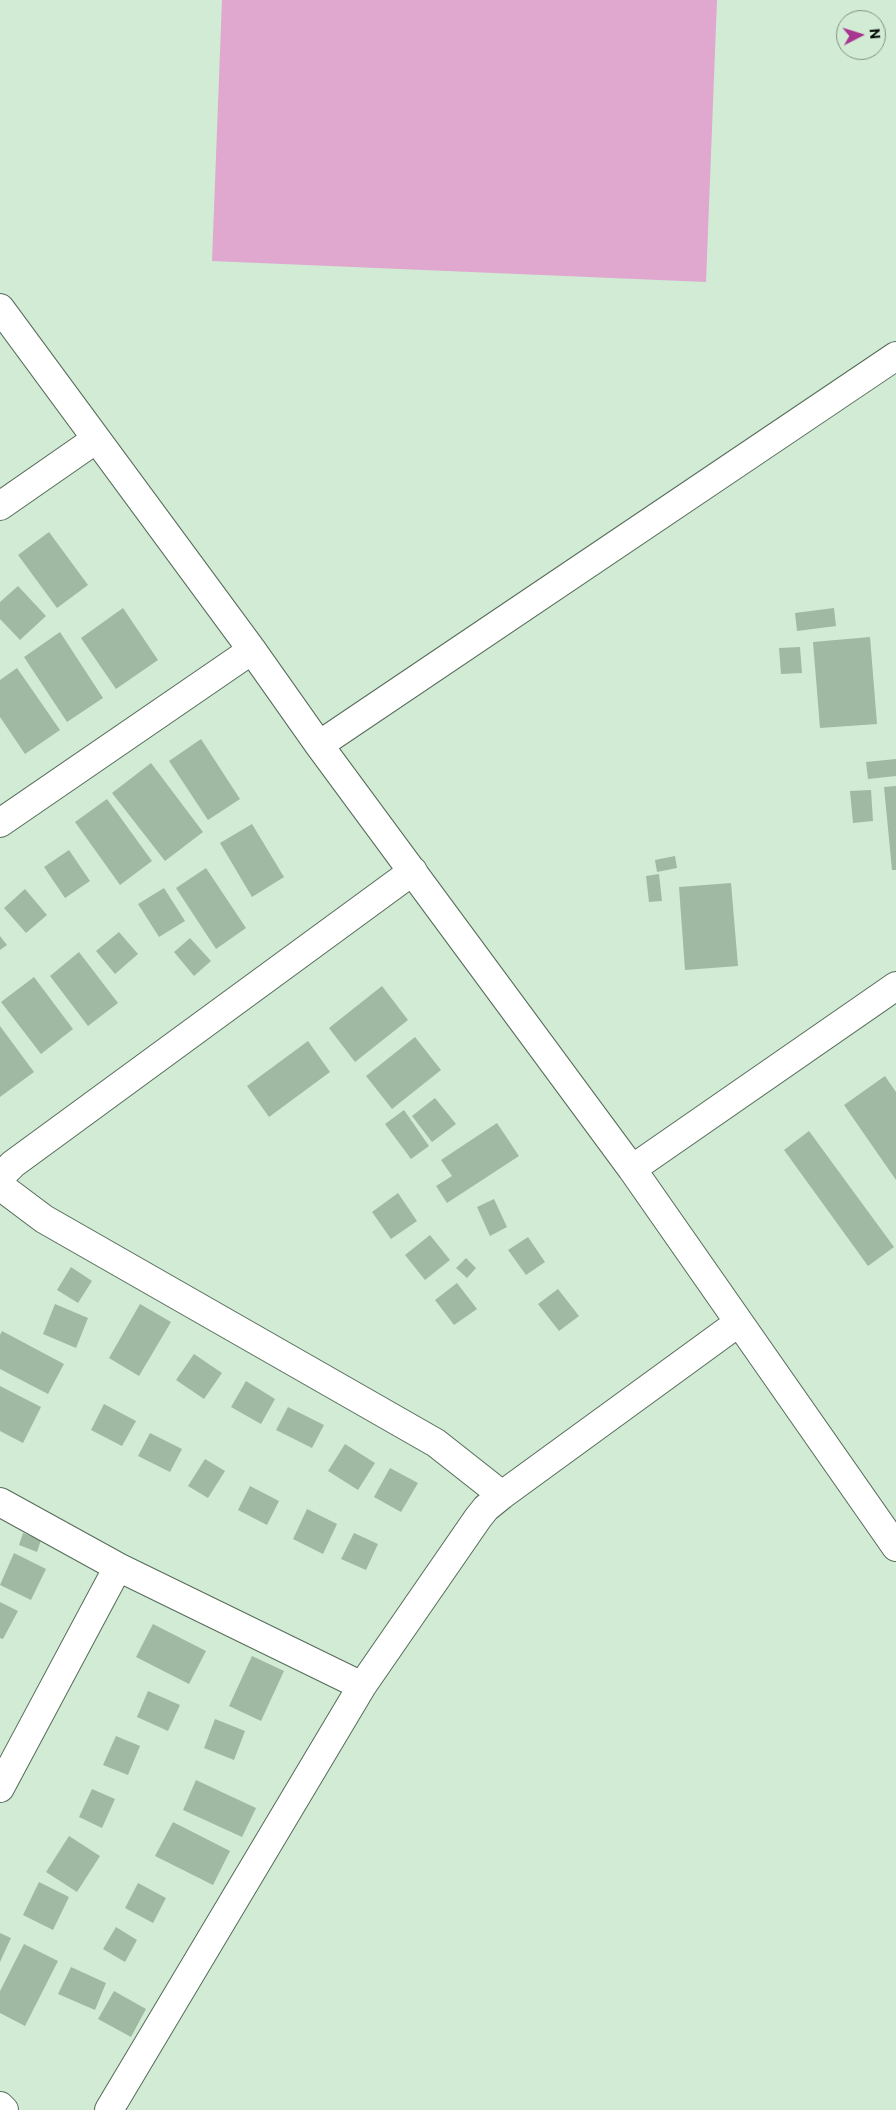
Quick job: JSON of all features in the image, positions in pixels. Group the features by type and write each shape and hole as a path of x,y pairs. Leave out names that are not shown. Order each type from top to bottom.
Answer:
{"street":[{"path":"0,308 632,1169 896,1548"},
{"path":"319,745 896,356"},
{"path":"0,506 96,440"},
{"path":"0,823 252,650"},
{"path":"0,1177 13,1164 413,871"},
{"path":"632,1169 896,986"},
{"path":"0,1186 44,1219 436,1443 502,1495"},
{"path":"108,2110 362,1686 478,1518 502,1495 738,1323"},
{"path":"0,1502 118,1567 362,1686"},
{"path":"0,1788 118,1567"},
{"path":"0,2106 4,2110"}],"shaded area":[{"path":"222,0 717,0 706,282 212,261"}],"building":[{"path":"49,532 88,585 57,608 18,555"},
{"path":"18,586 46,616 20,640 0,619 0,602"},
{"path":"123,608 158,660 116,689 81,638"},
{"path":"834,608 836,626 797,631 795,613"},
{"path":"60,632 103,698 67,722 24,657"},
{"path":"870,637 877,724 820,728 813,642"},
{"path":"800,647 802,673 781,674 779,648"},
{"path":"17,668 60,730 25,754 0,717 0,680"},
{"path":"201,739 240,799 208,820 169,761"},
{"path":"896,759 896,776 868,779 866,762"},
{"path":"151,763 203,832 165,861 112,793"},
{"path":"896,786 896,870 892,870 884,787"},
{"path":"871,790 873,821 853,823 850,791"},
{"path":"107,799 152,861 120,885 75,822"},
{"path":"252,824 284,877 252,897 220,843"},
{"path":"69,850 90,881 65,898 44,867"},
{"path":"675,856 677,868 657,872 655,860"},
{"path":"206,868 246,928 216,949 176,888"},
{"path":"659,874 662,901 649,902 646,876"},
{"path":"731,883 738,966 685,970 679,887"},
{"path":"164,888 185,921 159,937 138,904"},
{"path":"25,889 47,915 26,933 4,908"},
{"path":"119,932 138,954 115,974 96,951"},
{"path":"0,936 7,945 0,950"},
{"path":"190,938 211,961 194,976 174,952"},
{"path":"79,952 118,1003 88,1026 50,976"},
{"path":"34,977 73,1029 41,1054 1,1002"},
{"path":"382,986 408,1020 355,1062 329,1028"},
{"path":"0,1026 34,1072 0,1097"},
{"path":"415,1037 441,1070 392,1109 366,1076"},
{"path":"308,1041 330,1072 269,1117 247,1086"},
{"path":"885,1076 896,1092 896,1180 844,1105"},
{"path":"435,1098 456,1124 432,1142 412,1116"},
{"path":"404,1110 429,1146 411,1159 385,1124"},
{"path":"497,1123 519,1156 447,1203 436,1186 452,1176 441,1160"},
{"path":"809,1131 894,1247 868,1266 784,1150"},
{"path":"398,1193 417,1221 391,1239 372,1212"},
{"path":"494,1199 507,1227 490,1236 477,1207"},
{"path":"430,1235 450,1260 425,1280 405,1255"},
{"path":"528,1237 545,1262 526,1275 508,1250"},
{"path":"466,1258 476,1268 467,1278 456,1268"},
{"path":"71,1267 92,1281 78,1303 57,1290"},
{"path":"457,1283 477,1309 454,1325 435,1300"},
{"path":"558,1289 579,1316 559,1331 538,1304"},
{"path":"55,1304 88,1318 76,1348 43,1334"},
{"path":"140,1304 171,1322 139,1376 109,1358"},
{"path":"2,1331 64,1364 48,1394 0,1369 0,1335"},
{"path":"194,1354 222,1373 204,1399 176,1380"},
{"path":"246,1381 275,1399 261,1424 231,1407"},
{"path":"0,1386 41,1407 23,1443 0,1431"},
{"path":"104,1404 136,1421 122,1446 91,1430"},
{"path":"288,1407 324,1425 312,1448 276,1430"},
{"path":"150,1433 182,1449 170,1472 138,1456"},
{"path":"345,1444 375,1463 358,1490 328,1471"},
{"path":"205,1459 225,1471 208,1498 188,1486"},
{"path":"390,1468 418,1483 401,1512 374,1497"},
{"path":"250,1486 279,1501 267,1525 238,1510"},
{"path":"307,1509 337,1524 323,1554 293,1539"},
{"path":"23,1533 41,1540 37,1552 19,1545"},
{"path":"354,1533 378,1544 366,1570 341,1559"},
{"path":"14,1553 46,1569 31,1600 0,1585"},
{"path":"0,1602 18,1611 3,1639 0,1638"},
{"path":"153,1624 206,1651 189,1684 136,1657"},
{"path":"252,1656 284,1671 261,1721 229,1706"},
{"path":"148,1691 180,1705 168,1731 137,1717"},
{"path":"215,1719 245,1731 234,1760 204,1748"},
{"path":"116,1736 140,1746 128,1775 103,1765"},
{"path":"196,1780 256,1808 242,1837 183,1810"},
{"path":"92,1789 115,1799 102,1828 79,1817"},
{"path":"173,1822 230,1851 213,1885 155,1856"},
{"path":"69,1836 100,1856 77,1892 46,1872"},
{"path":"39,1882 69,1897 53,1930 23,1915"},
{"path":"138,1883 166,1898 153,1923 125,1908"},
{"path":"116,1927 137,1940 125,1962 103,1949"},
{"path":"0,1933 11,1938 0,1962"},
{"path":"24,1944 58,1961 25,2026 0,2013 0,1991"},
{"path":"71,1967 106,1983 95,2010 58,1994"},
{"path":"114,1991 146,2009 131,2037 98,2019"}]}
